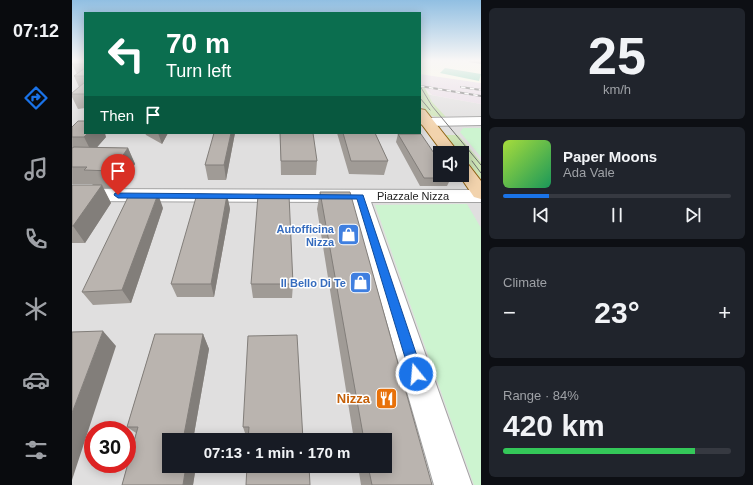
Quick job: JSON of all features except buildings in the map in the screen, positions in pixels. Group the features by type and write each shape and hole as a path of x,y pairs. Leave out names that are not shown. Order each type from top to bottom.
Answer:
{"main road":[{"path":"424,118 446,146"},
{"path":"469,178 481,195"}],"street":[{"path":"424,118 481,122"},
{"path":"72,195 360,196"},
{"name":"Piazzale Nizza","path":"453,485 360,196 481,195"}],"shaded area":[{"path":"72,84 84,84 84,134 421,134 421,116 444,146 433,146 433,182 469,182 481,195 481,485 72,485"},
{"path":"422,84 481,84 481,104 432,95"},
{"path":"421,93 481,104 481,163 469,163 469,146 448,146 421,111"}],"green space":[{"path":"421,87 425,88 432,102 446,117 432,116 424,110 422,106"},
{"path":"463,128 481,128 481,157 460,132"},
{"path":"445,135 458,135 467,146 454,146"},
{"path":"469,148 481,162 481,179 469,164"},
{"path":"467,204 481,228 481,485 474,485 375,205"}],"tram line":[{"path":"421,88 432,106 481,165"},
{"path":"421,99 430,110"},
{"path":"472,161 481,173"}],"railway":[{"path":"421,86 481,96"},
{"path":"461,87 481,90"}],"place":[{"name":"Autofficina Nizza","path":"349,235"},
{"name":"Il Bello Di Te","path":"361,283"},
{"name":"Nizza","path":"386,398"}],"route":[{"path":"118,195 360,196 416,374"}]}
